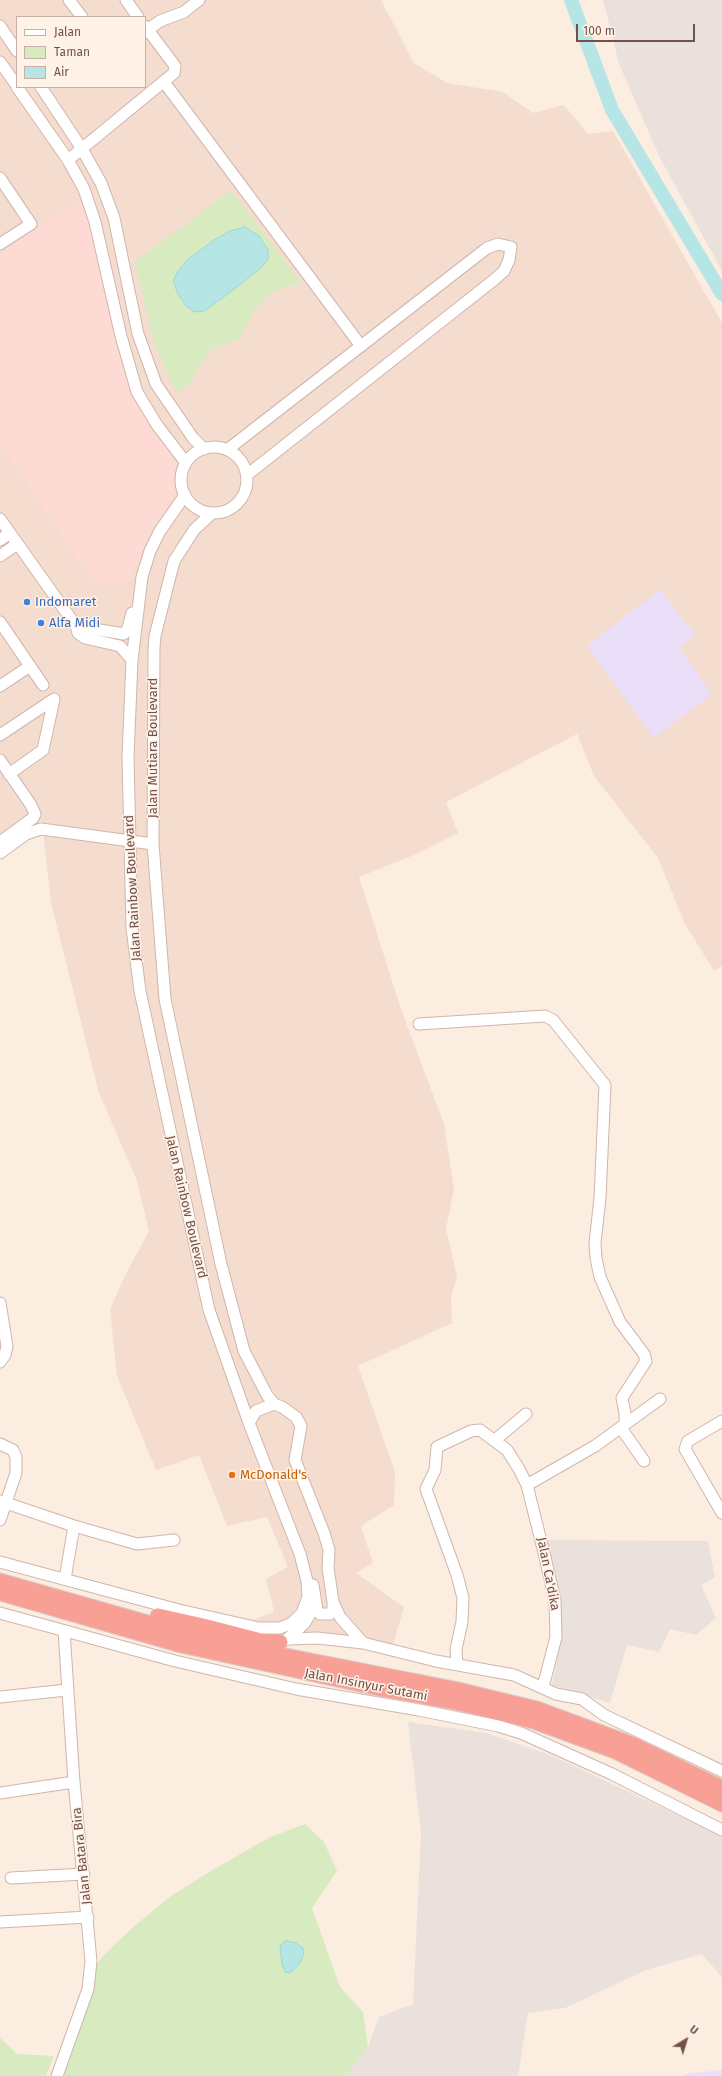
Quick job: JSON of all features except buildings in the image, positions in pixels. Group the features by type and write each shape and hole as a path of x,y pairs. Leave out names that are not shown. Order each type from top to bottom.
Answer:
{"highway":[{"path":"0,1574 161,1617 204,1626 261,1641 284,1640"},
{"name":"Jalan Insinyur Sutami","path":"0,1581 190,1635 235,1646 454,1689 537,1709 634,1745 722,1788"},
{"name":"Jalan Insinyur Sutami","path":"0,1593 180,1645 370,1687 455,1702 534,1721 615,1751 722,1804"}],"street":[{"path":"69,0 81,16"},
{"path":"126,0 137,16"},
{"path":"68,160 174,73 175,66 146,29 160,21 178,15 192,2"},
{"path":"0,26 16,50"},
{"path":"0,62 16,86"},
{"path":"164,82 361,346"},
{"path":"18,88 68,160 84,189 96,222 121,336 136,392 157,425 186,463"},
{"path":"42,88 82,149 102,183 114,218 138,334 156,384 193,438 204,448"},
{"path":"0,178 31,224 0,244"},
{"path":"227,450 487,248 498,244 511,247 509,260 504,271 496,279 247,475"},
{"path":"213,447 227,450 240,460 247,475 245,492 241,499 229,510 212,513 196,508 185,496 181,479 186,463 191,457 204,448 213,447"},
{"name":"Jalan Rainbow Boulevard","path":"185,496 160,531 150,551 142,577 132,660 128,757 132,928 140,991 209,1310 249,1423"},
{"name":"Jalan Mutiara Boulevard","path":"165,999 153,844 155,636 174,561 194,530 212,513"},
{"path":"0,519 76,626 78,632 85,638 120,646 132,660"},
{"path":"0,540 10,533"},
{"path":"0,556 17,544"},
{"path":"76,626 124,634 130,624 135,590 142,577"},
{"path":"0,622 43,685"},
{"path":"0,686 30,666"},
{"path":"0,735 54,699 43,750 9,774"},
{"path":"0,760 31,805 35,814 33,818 1,838"},
{"path":"0,853 26,834 41,829 153,844"},
{"name":"Jalan Rainbow Boulevard","path":"165,999 225,1278 244,1351 266,1395 274,1404"},
{"path":"419,1024 545,1016 553,1020 605,1085 600,1198 595,1238 596,1258 600,1277 617,1316 644,1354 646,1360 622,1398 625,1413 623,1426 644,1461"},
{"path":"0,1303 7,1346 5,1355 0,1362"},
{"path":"527,1485 595,1446 660,1398"},
{"path":"0,1562 224,1621 259,1628 280,1628 292,1624 302,1614 308,1597 307,1581 300,1554 249,1423 256,1411 274,1404 282,1407 296,1417 301,1426 295,1460 324,1533 329,1550 328,1568 333,1602 333,1611 330,1614 324,1615 317,1610 315,1593 308,1566 300,1554"},
{"path":"495,1440 526,1414"},
{"path":"722,1421 688,1441 685,1449 722,1513"},
{"name":"Jalan Ca'dika","path":"457,1664 456,1649 462,1622 463,1598 457,1575 426,1489 435,1470 436,1452 439,1446 476,1430 480,1430 495,1440 512,1456 527,1485 546,1557 556,1618 556,1637 543,1687"},
{"path":"0,1444 13,1450 16,1457 16,1473 3,1502 0,1520"},
{"path":"3,1502 74,1526 137,1544 174,1540"},
{"path":"65,1579 74,1526"},
{"path":"333,1602 340,1617 363,1643"},
{"path":"284,1640 304,1624 316,1604"},
{"path":"0,1613 175,1661 296,1689 338,1698 419,1710 498,1726 527,1736 612,1774 721,1826"},
{"name":"Jalan Batara Bira","path":"58,2076 88,1989 91,1961 84,1874 74,1782 64,1631"},
{"path":"284,1640 317,1638 363,1643 436,1662 457,1664 514,1675 556,1694 582,1699 604,1715 722,1771"},
{"path":"0,1697 67,1690"},
{"path":"0,1792 74,1782"},
{"path":"11,1878 84,1874"},
{"path":"0,1922 88,1917"}],"shaded area":[{"path":"0,0 381,0 414,63 447,83 503,92 533,113 564,105 588,134 613,131 722,323 722,966 714,971 685,924 658,858 594,776 577,734 446,802 458,833 419,853 359,877 401,1009 444,1124 454,1189 446,1229 457,1277 451,1297 452,1323 358,1366 395,1472 394,1505 361,1526 373,1563 356,1573 404,1607 392,1648 379,1643 269,1627 253,1620 274,1612 266,1579 288,1567 267,1517 227,1526 199,1455 156,1470 117,1376 110,1309 126,1274 149,1231 137,1181 99,1093 51,903 42,821 24,829 0,847"},
{"path":"603,0 722,0 722,271 660,158 619,64"},
{"path":"82,198 125,374 151,424 169,448 175,463 177,477 172,498 154,525 128,583 93,582 0,444 0,253"},
{"path":"660,589 695,635 679,647 712,694 654,738 587,646"},
{"path":"547,1540 708,1541 715,1577 701,1585 716,1618 696,1635 670,1629 659,1652 627,1645 610,1703 552,1685 559,1649 560,1603"},
{"path":"408,1722 486,1733 553,1756 722,1836 722,1977 702,1954 646,1970 565,2008 528,2013 518,2076 346,2076 368,2047 379,2017 413,2004 421,1834"},
{"path":"722,2070 722,2076 683,2076 686,2074"}],"green space":[{"path":"231,190 302,284 283,287 269,295 255,309 239,339 210,350 188,385 176,393 154,342 135,262"},
{"path":"305,1824 324,1842 337,1871 312,1908 340,1987 363,2012 368,2047 346,2076 55,2076 87,1976 106,1953 132,1928 171,1896 268,1838"},
{"path":"0,2038 17,2054 54,2056 46,2076 0,2076"}],"water":[{"path":"245,227 259,236 268,250 268,259 262,267 225,296 204,311 194,312 186,306 178,294 173,281 178,271 187,260 214,240 230,231"},
{"path":"286,1941 296,1943 303,1948 304,1954 299,1964 290,1973 285,1972 282,1964 280,1946"}],"waterway":[{"path":"571,0 612,110 722,294"}],"place":[{"name":"Indomaret","path":"27,602"},
{"name":"Alfa Midi","path":"41,623"},
{"name":"McDonald's","path":"232,1475"}]}
